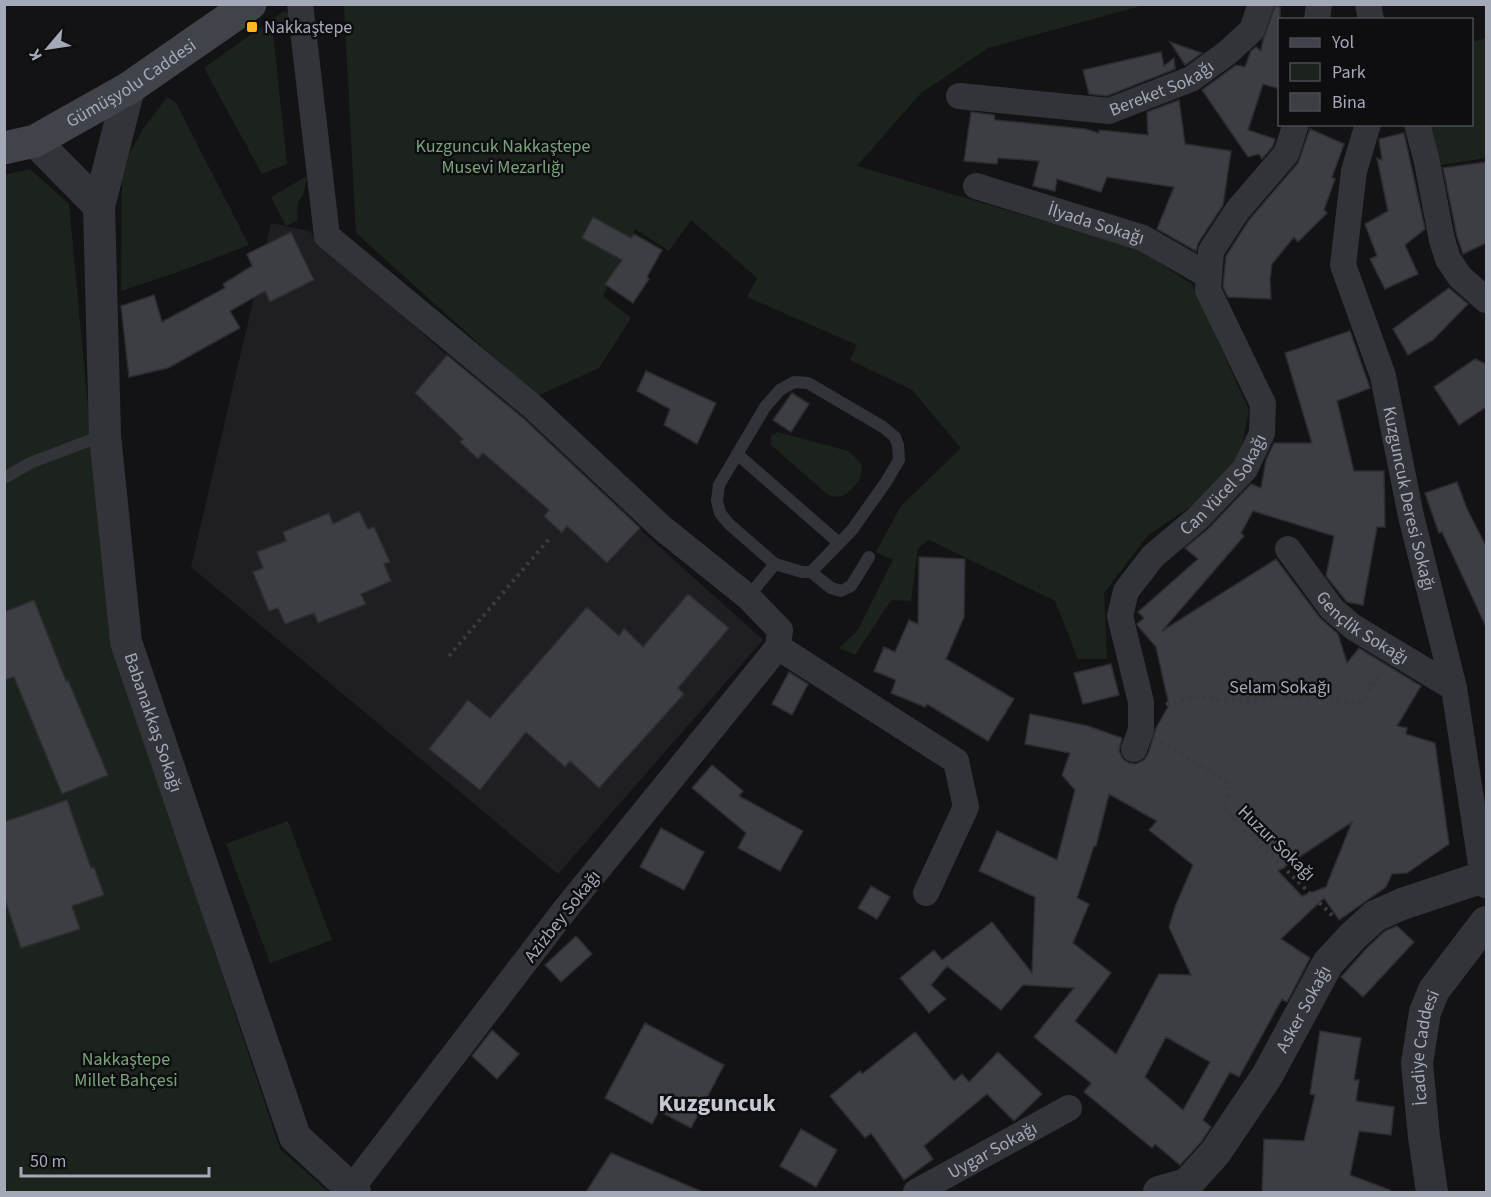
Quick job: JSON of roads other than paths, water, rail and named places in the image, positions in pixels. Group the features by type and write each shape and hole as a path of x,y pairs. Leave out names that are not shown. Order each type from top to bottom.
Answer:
{"main road":[{"name":"Gümüşyolu Caddesi","path":"20,144 129,88 250,4"}],"street":[{"path":"300,4 327,236 534,407 661,527 748,597 780,630 778,647 956,761 966,807 926,893"},
{"name":"Bereket Sokağı","path":"959,96 1108,111 1191,79 1218,60 1252,30 1261,4"},
{"name":"Babanakkaş Sokağı","path":"129,88 99,206 105,435 126,642 294,1137 353,1191"},
{"name":"Can Yücel Sokağı","path":"1139,730 1141,702 1120,616 1126,591 1153,556 1197,519 1245,470 1262,433 1263,404 1208,290 1211,251 1237,211 1286,154 1295,126"},
{"name":"Kuzguncuk Deresi Sokağı","path":"1367,126 1354,171 1343,265 1383,376 1411,516 1454,688 1485,879"},
{"path":"1418,126 1448,259 1460,277 1486,300"},
{"path":"20,144 99,206"},
{"name":"İlyada Sokağı","path":"976,186 1143,238 1209,276"},
{"name":"Gençlik Sokağı","path":"1288,549 1332,609 1353,627 1454,688"},
{"name":"Azizbey Sokağı","path":"353,1191 564,911 778,647"},
{"name":"Asker Sokağı","path":"1159,1192 1187,1184 1215,1153 1267,1076 1328,963 1353,936 1376,916 1402,904 1485,879"},
{"name":"İcadiye Caddesi","path":"1432,1192 1424,1137 1418,1063 1425,1012 1434,990 1486,922"},
{"name":"Uygar Sokağı","path":"916,1192 1069,1108"}],"lane":[{"path":"811,572 852,530 886,482 899,460 898,445 895,436 883,428 807,383 794,382 780,390 765,407 719,485 717,501 720,513 729,524 776,564 802,572 811,572 831,588 841,591 851,586 869,557"},
{"path":"4,478 30,463 105,435"},
{"path":"737,454 839,543"},
{"path":"748,597 776,564"}],"place":[{"name":"Nakkaştepe","path":"252,27"}],"district":[{"name":"Kuzguncuk","path":"717,1103"}],"park label":[{"name":"Kuzguncuk Nakkaştepe Musevi Mezarlığı","path":"503,156"},
{"name":"Nakkaştepe Millet Bahçesi","path":"126,1069"}]}
